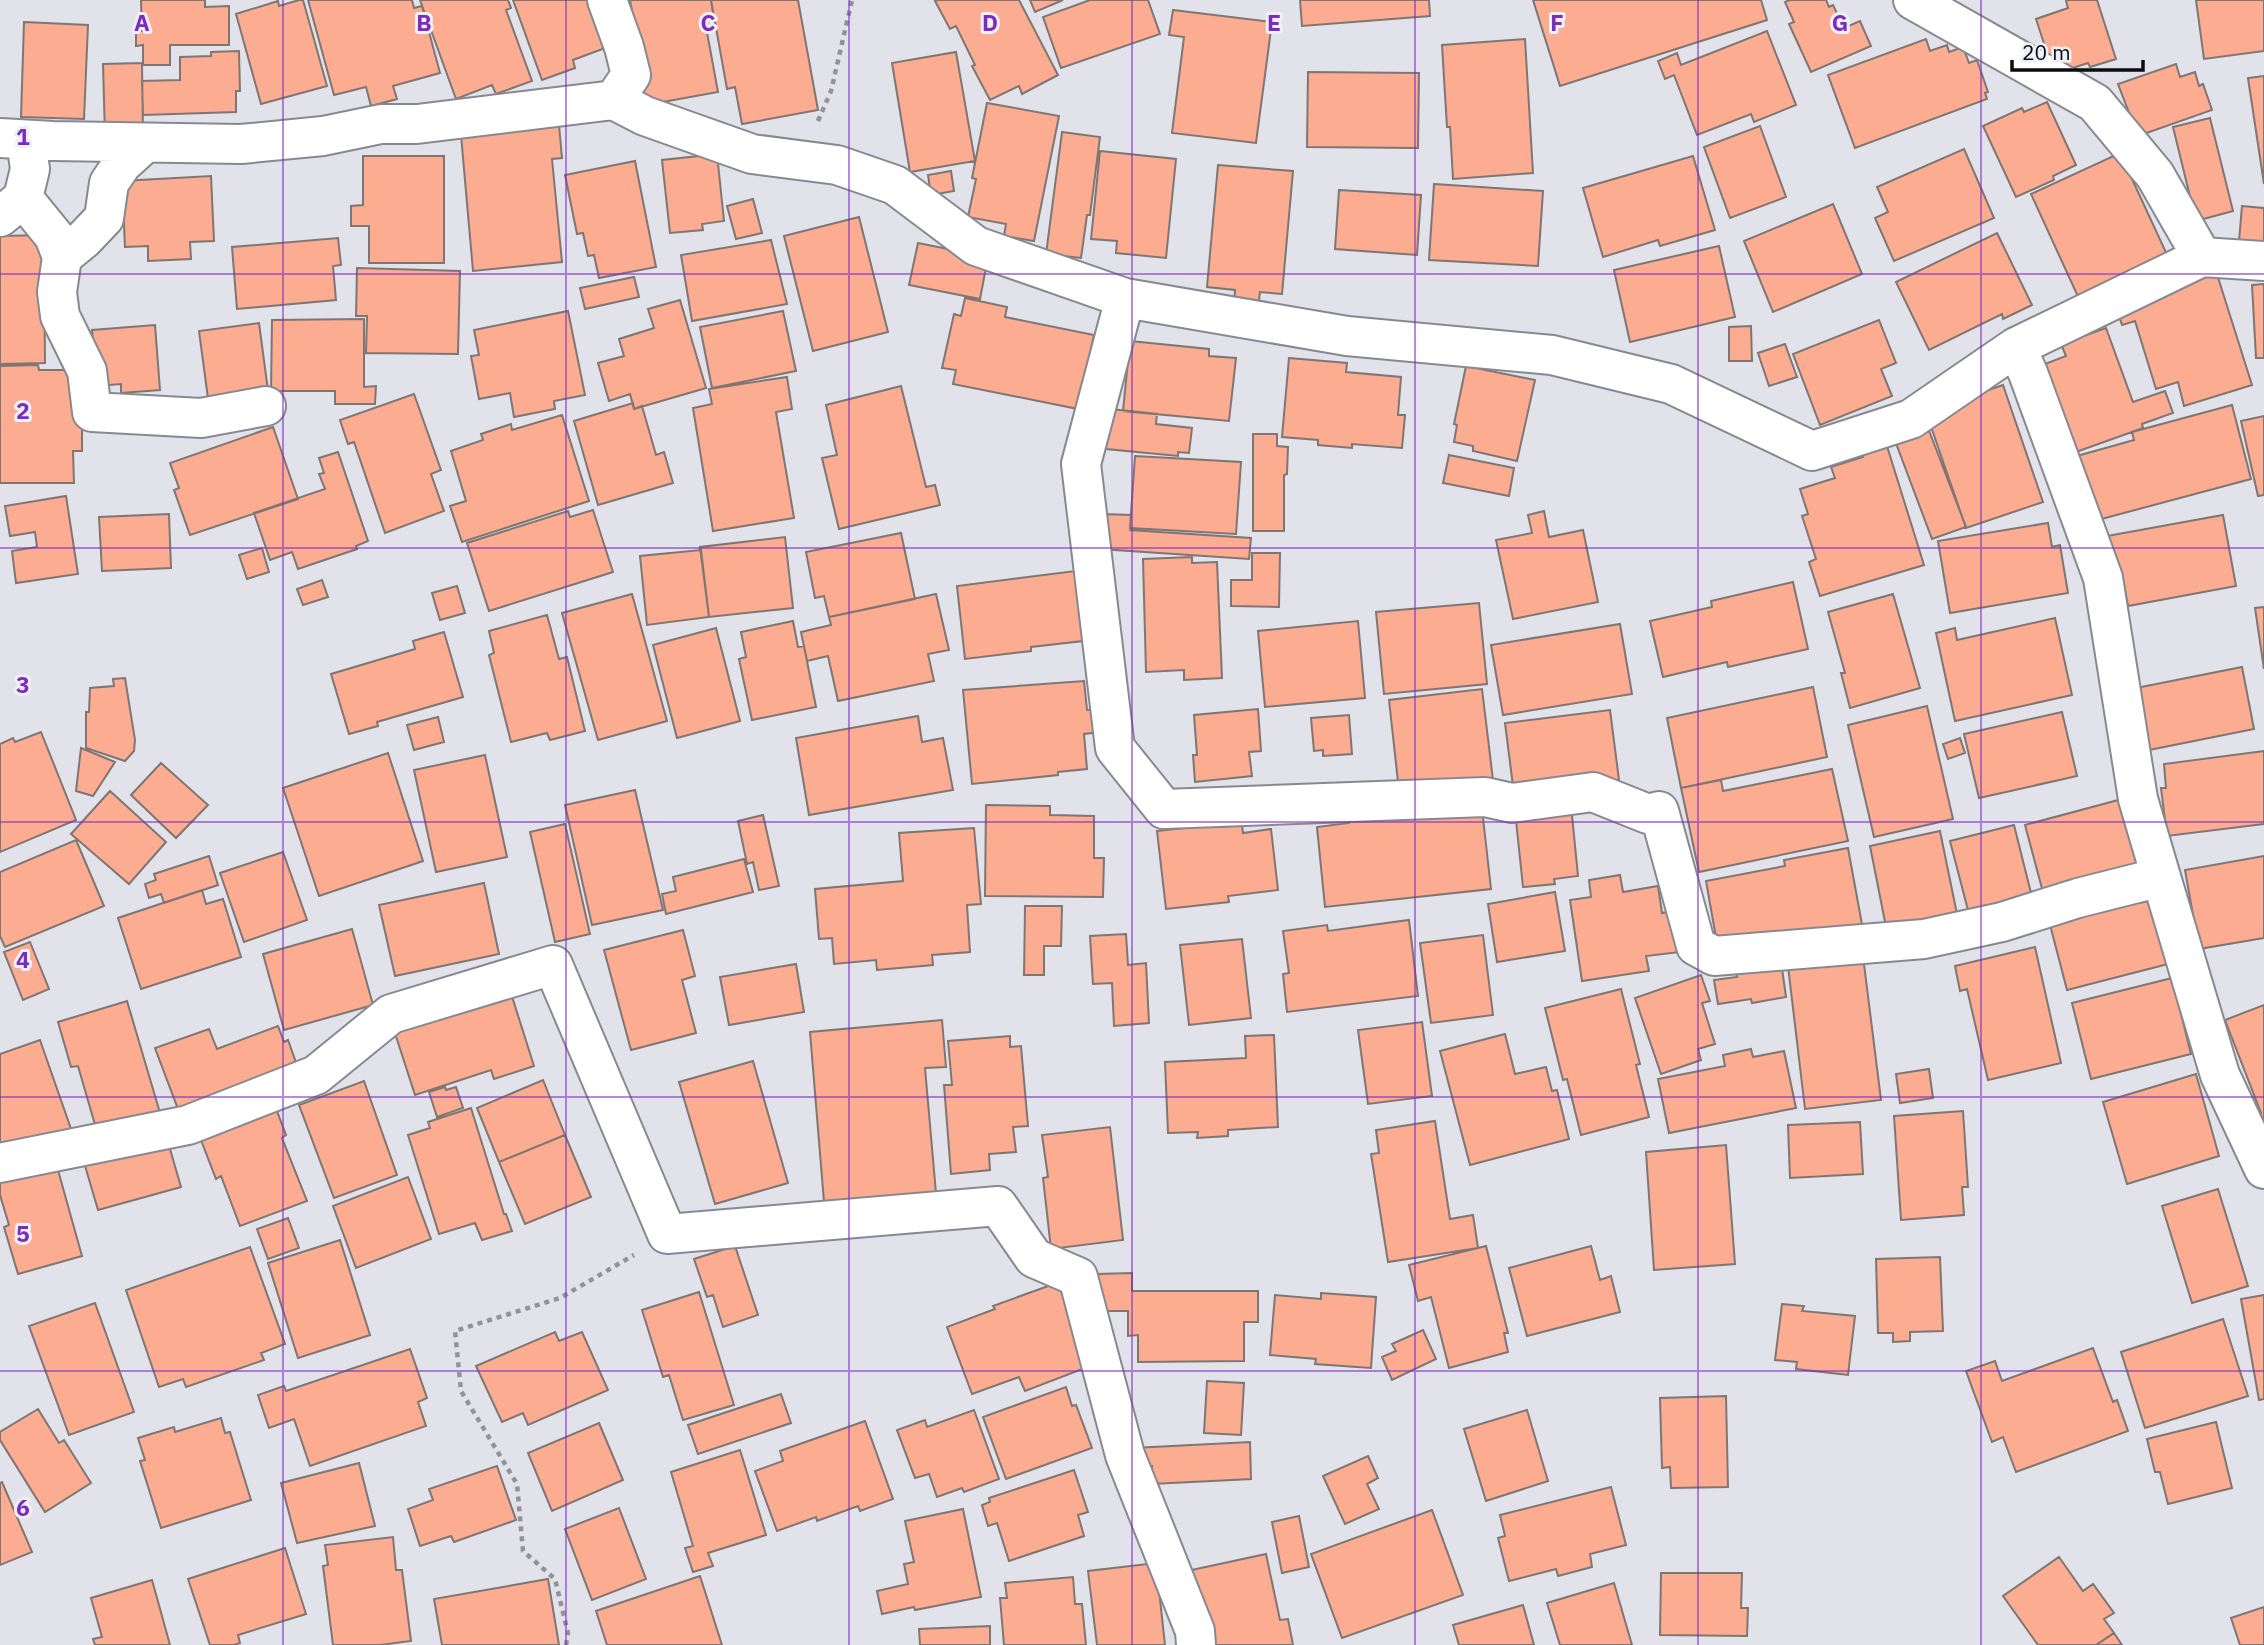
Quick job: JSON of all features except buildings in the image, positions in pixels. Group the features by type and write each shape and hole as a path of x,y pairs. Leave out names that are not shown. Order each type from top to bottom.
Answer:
{"street":[{"path":"607,0 631,75 614,100"},
{"path":"1913,0 2095,103 2155,175 2202,257"},
{"path":"13,139 255,143 323,136 381,124 417,124 614,100 645,116 752,154 837,164 895,185 976,246 1125,298 1347,336 1552,355 1671,384 1812,451 1911,419 2016,347 2202,257 2264,261"},
{"path":"13,139 30,169 12,207 54,236 62,257 57,292 60,316 87,371 92,412 201,418 266,407"},
{"path":"62,257 104,218 109,183 122,164 145,143"},
{"path":"1125,298 1081,464 1115,748 1164,809 1485,797 1512,803 1593,792 1648,814 1659,811 1696,946 1714,956 1924,939 2002,922 2078,898 2161,877"},
{"path":"2016,347 2103,578 2138,799 2220,1075 2264,1169"},
{"path":"0,1163 188,1125 316,1075 390,1014 553,965 667,1234 998,1206 1034,1258 1078,1277 1125,1455 1195,1631 1196,1645"}],"path":[{"path":"802,160 831,91 852,0"},
{"path":"566,1645 568,1633 555,1579 523,1551 517,1484 461,1391 455,1331 560,1298 667,1234"}]}
